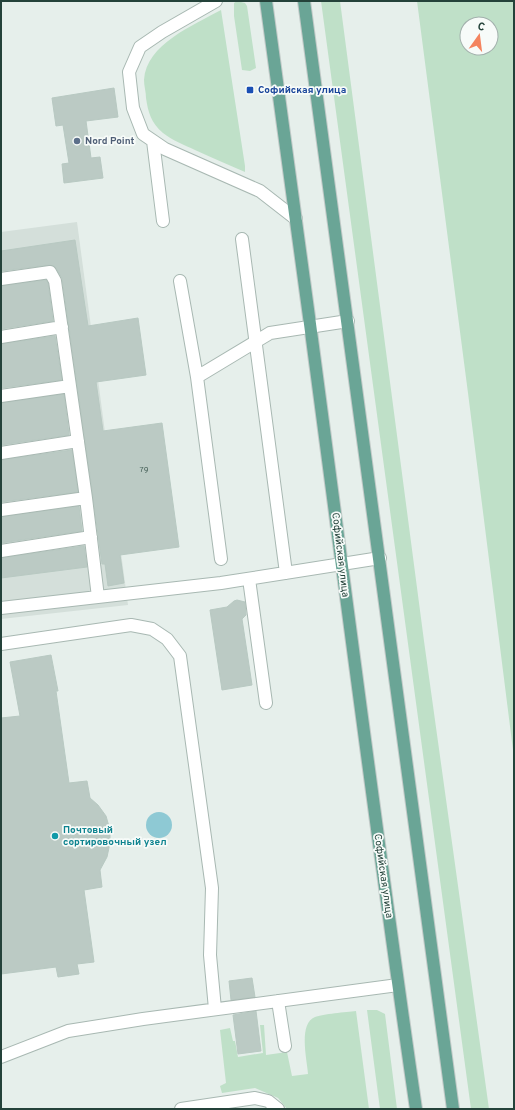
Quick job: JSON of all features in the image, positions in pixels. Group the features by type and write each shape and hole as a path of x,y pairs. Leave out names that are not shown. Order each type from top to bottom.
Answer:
{"main road":[{"name":"Софийская улица","path":"266,1 311,326 341,564 416,1109"},
{"path":"304,1 453,1109"}],"lane":[{"path":"216,1 162,32 140,47 129,72 133,108 143,134 153,141 165,149 260,191 296,219"},
{"path":"153,141 163,221"},
{"path":"242,239 286,573"},
{"path":"1,279 50,272 55,281 86,498 98,597"},
{"path":"180,282 197,378 221,559"},
{"path":"197,378 270,333 348,321"},
{"path":"1,337 62,327"},
{"path":"1,396 70,386"},
{"path":"1,453 78,441"},
{"path":"1,510 86,498"},
{"path":"1,551 91,537"},
{"path":"1,608 249,579 380,558"},
{"path":"249,579 266,702"},
{"path":"1,644 131,625 152,629 167,639 180,656 212,888 210,955 215,1009"},
{"path":"1,1057 68,1031 398,984"},
{"path":"278,1001 285,1046"},
{"path":"181,1109 255,1098 268,1101 278,1109"}],"shaded area":[{"path":"77,222 128,605 1,619 1,232"}],"green space":[{"path":"237,1 245,3 247,6 256,68 250,71 242,70 234,16 234,3"},
{"path":"321,1 340,1 424,641 489,1109 471,1109"},
{"path":"417,1 514,1 514,758 468,393"},
{"path":"221,10 245,172 182,144 163,133 151,117 146,98 144,80 147,67 153,56 173,37"},
{"path":"367,1010 377,1010 385,1014 397,1109 380,1109"},
{"path":"356,1011 369,1109 287,1109 278,1098 255,1088 222,1093 220,1086 226,1083 220,1030 230,1028 233,1041 235,1041 238,1057 263,1053 260,1025 264,1025 266,1055 287,1052 292,1076 308,1074 305,1051 305,1034 310,1021 319,1016"}],"water":[{"path":"159,812 168,816 172,825 168,834 159,838 150,834 146,825 150,816"}],"building":[{"name":"Nord Point","path":"114,88 118,117 86,121 91,158 100,157 103,178 64,183 62,164 69,163 63,125 56,126 52,98"},
{"path":"75,240 88,326 138,318 146,375 96,382 103,431 162,423 179,547 120,555 124,583 108,586 105,564 102,564 62,278 54,266 49,265 1,271 1,251"},
{"path":"46,280 48,283 53,321 1,329 1,286"},
{"path":"55,336 62,380 1,388 1,344"},
{"path":"64,394 69,435 1,445 1,403"},
{"path":"72,450 78,492 1,502 1,460"},
{"path":"79,506 82,531 1,543 1,517"},
{"path":"84,546 87,567 1,578 1,558"},
{"path":"237,600 245,602 246,615 242,619 252,685 222,690 210,610 227,607"},
{"name":"Почтовый сортировочный узел","path":"51,655 58,691 56,691 69,783 87,781 90,798 98,805 106,816 110,830 110,843 107,857 100,870 102,887 84,890 94,962 77,964 79,974 58,977 56,967 1,974 1,718 20,716 10,662"},
{"path":"252,978 255,997 231,1000 229,981"},
{"path":"256,1011 261,1051 238,1054 233,1015"}],"place":[{"name":"Софийская улица","path":"250,90"},
{"name":"Nord Point","path":"77,141"},
{"name":"Почтовый сортировочный узел","path":"55,836"}]}
